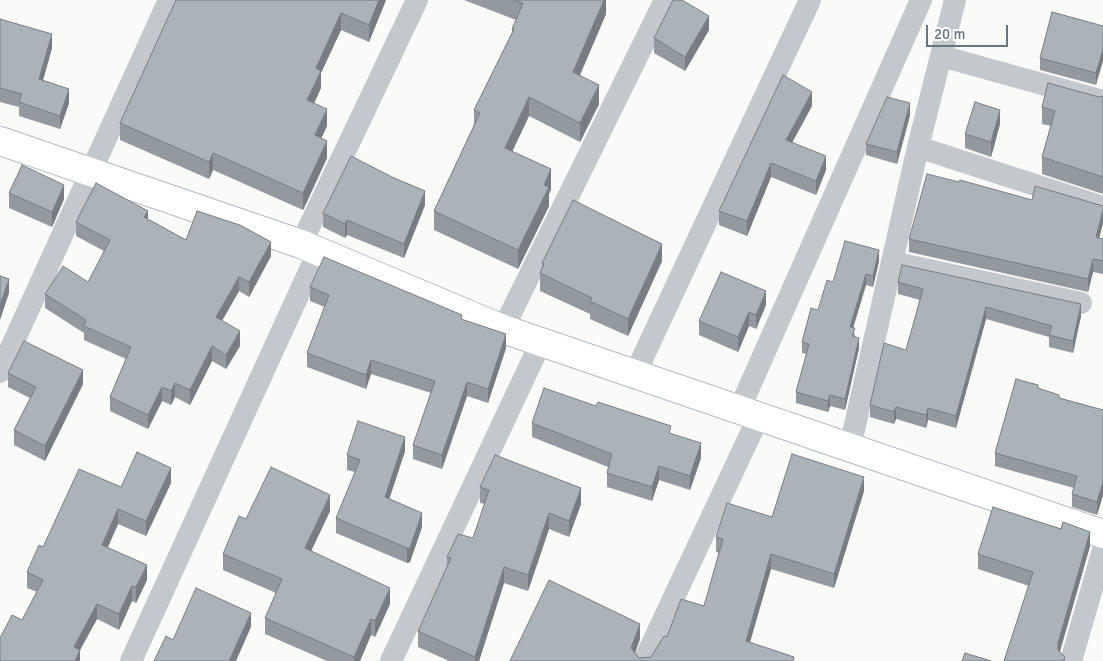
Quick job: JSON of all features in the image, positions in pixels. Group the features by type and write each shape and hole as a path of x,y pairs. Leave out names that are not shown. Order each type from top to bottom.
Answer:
{"street":[{"path":"0,372 169,0"},
{"path":"131,661 417,0"},
{"path":"503,329 665,0"},
{"path":"635,374 810,0"},
{"path":"644,661 921,0"},
{"path":"850,447 918,147 955,0"},
{"path":"941,56 1103,100"},
{"path":"0,142 309,248 503,329 1103,534"},
{"path":"918,147 1103,207"},
{"path":"892,262 1080,303"},
{"path":"391,661 541,342"},
{"path":"1071,661 1103,550"}],"building":[{"path":"176,0 379,0 369,25 341,13 316,68 321,71 307,100 327,109 315,135 327,141 303,193 213,153 209,162 120,123"},
{"path":"514,0 604,0 573,72 599,85 580,123 529,97 505,148 551,169 544,185 549,187 518,250 434,211 480,113 474,110 514,29 512,29 523,3"},
{"path":"673,0 682,0 709,16 685,57 654,38"},
{"path":"1052,12 1103,26 1103,49 1096,73 1040,58"},
{"path":"0,19 52,34 39,79 69,89 60,116 19,102 22,94 0,88"},
{"path":"783,75 812,92 786,140 826,156 816,181 771,163 747,221 719,211"},
{"path":"1048,83 1099,97 1103,96 1103,177 1042,157 1055,111 1042,107"},
{"path":"887,97 910,103 897,152 866,144"},
{"path":"975,102 1000,110 991,142 965,134"},
{"path":"351,156 425,191 404,244 347,220 345,224 323,213"},
{"path":"22,165 64,185 52,212 9,193"},
{"path":"927,174 959,182 960,180 1032,200 1035,186 1103,206 1096,237 1103,239 1103,261 1093,259 1088,279 909,239"},
{"path":"96,183 148,211 144,217 186,240 197,211 240,225 271,242 249,282 239,277 216,317 240,331 226,355 212,346 190,390 175,383 171,391 162,387 148,415 110,397 131,347 84,326 86,320 45,294 63,266 88,282 110,240 76,222"},
{"path":"573,200 662,244 628,319 590,301 592,298 540,273 544,264 542,263"},
{"path":"845,241 879,250 873,276 866,274 850,327 855,328 852,336 859,338 845,399 830,395 828,401 796,392 809,344 802,342 811,308 818,310 827,280 833,282"},
{"path":"324,257 462,315 461,319 506,334 488,389 467,382 442,455 413,445 435,381 371,360 366,375 307,353 329,295 310,287"},
{"path":"902,265 1081,304 1073,341 1049,335 1052,326 986,307 956,416 928,408 926,415 896,407 894,412 870,405 884,343 906,350 923,289 898,282"},
{"path":"721,272 766,291 756,315 749,312 738,337 699,321"},
{"path":"0,276 9,279 0,305"},
{"path":"24,341 83,370 45,446 14,430 36,387 8,373"},
{"path":"1016,379 1038,385 1038,388 1059,395 1059,398 1103,410 1103,482 1097,502 1072,494 1077,476 995,453"},
{"path":"544,388 596,406 598,402 671,426 669,433 701,443 690,476 659,466 652,487 607,473 612,454 532,423"},
{"path":"358,421 405,437 385,497 422,513 410,548 336,518 360,460 347,455"},
{"path":"137,452 171,468 146,521 118,509 102,545 147,565 136,587 132,586 119,614 97,604 74,647 80,650 75,661 0,661 0,638 12,615 22,620 43,580 27,572 39,545 43,547 79,469 121,487"},
{"path":"792,454 864,477 834,574 771,554 746,641 794,657 793,661 510,661 549,580 640,624 631,648 639,658 651,657 664,636 667,637 681,599 704,606 723,539 716,537 727,503 772,517"},
{"path":"495,455 581,488 569,521 549,513 528,575 504,567 475,657 418,631 451,558 447,557 458,534 473,538 489,490 480,487"},
{"path":"271,467 330,495 305,548 390,588 375,621 371,619 354,657 265,618 282,579 223,554 239,516 246,519"},
{"path":"993,507 1061,529 1063,522 1090,532 1058,643 1058,650 1065,657 1063,661 1004,661 1033,572 978,554"},
{"path":"196,588 251,613 229,661 154,661 166,636 173,640"},
{"path":"965,653 991,661 962,661"}]}
